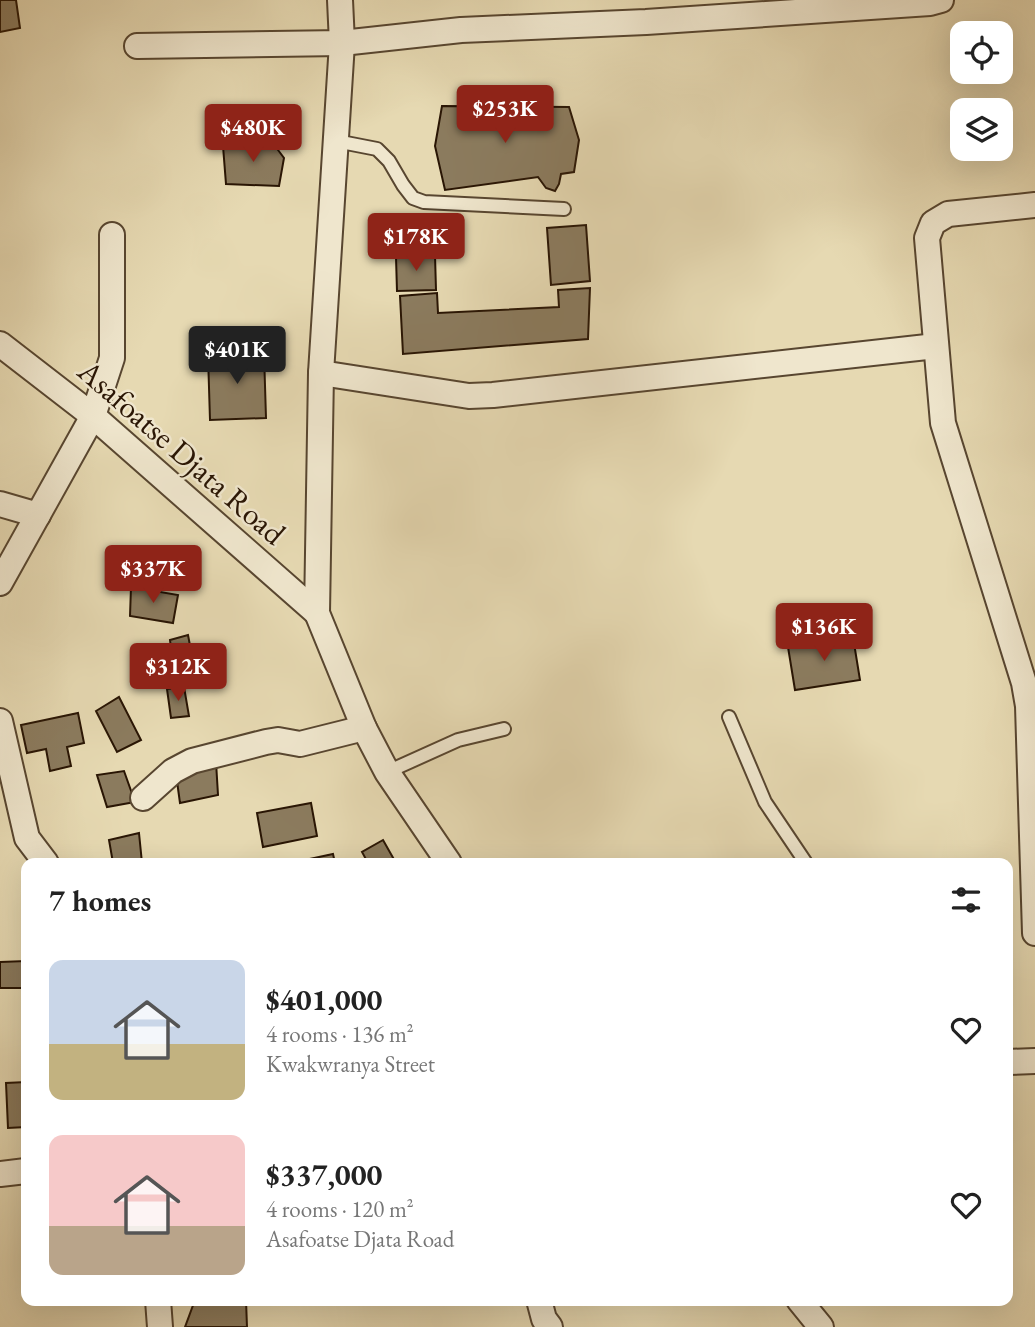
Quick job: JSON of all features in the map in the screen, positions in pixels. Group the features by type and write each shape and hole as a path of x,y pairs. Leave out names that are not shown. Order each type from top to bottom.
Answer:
{"street":[{"path":"340,0 342,43 321,373 317,613 364,728 387,772 446,858"},
{"path":"137,46 342,43 648,11 930,3 941,0"},
{"path":"1035,205 948,214 933,223 927,238 943,423 1031,698 1035,933"},
{"path":"0,583 93,416 112,358 112,235"},
{"name":"Asafoatse Djata Road","path":"0,344 93,416 317,613"},
{"path":"321,373 469,396 492,395 936,345"},
{"path":"0,504 38,515"},
{"path":"0,721 27,838 42,858"},
{"path":"143,798 173,771 192,761 266,742 278,740 300,744 364,728"},
{"path":"1013,1062 1035,1061"},
{"path":"0,1174 21,1172"},
{"path":"158,1306 160,1327"},
{"path":"541,1306 544,1319 550,1327"},
{"path":"804,1306 821,1327"}],"lane":[{"path":"336,141 377,149 389,161 413,198 424,202 565,209"},
{"path":"729,718 765,802 803,858"},
{"path":"387,772 458,740 504,729"}],"building":[{"path":"0,0 16,0 20,28 0,32"},
{"path":"442,106 569,107 579,140 574,172 561,174 555,191 546,188 538,177 445,190 435,146"},
{"path":"272,142 284,158 279,186 226,184 223,146"},
{"path":"586,225 590,281 551,285 547,228"},
{"path":"435,255 436,290 397,291 396,257"},
{"path":"590,288 588,339 403,354 400,296 437,293 438,313 559,307 558,290"},
{"path":"264,353 266,418 210,420 208,355"},
{"path":"131,587 178,595 173,623 130,616"},
{"path":"188,635 196,677 176,688 170,640"},
{"path":"853,637 860,680 795,690 788,647"},
{"path":"184,687 189,716 171,718 167,689"},
{"path":"119,697 141,740 117,752 96,711"},
{"path":"78,713 84,743 67,747 71,766 50,771 46,749 27,753 21,725"},
{"path":"216,762 218,795 180,803 176,774"},
{"path":"124,771 135,802 107,807 97,775"},
{"path":"311,803 317,836 263,847 257,813"},
{"path":"139,833 142,858 112,858 109,840"},
{"path":"383,840 393,858 365,858 362,852"},
{"path":"333,854 334,858 314,858"},
{"path":"21,961 21,988 0,988 0,962"},
{"path":"21,1082 21,1127 8,1128 6,1083"},
{"path":"193,1306 246,1306 247,1327 185,1327"}]}
